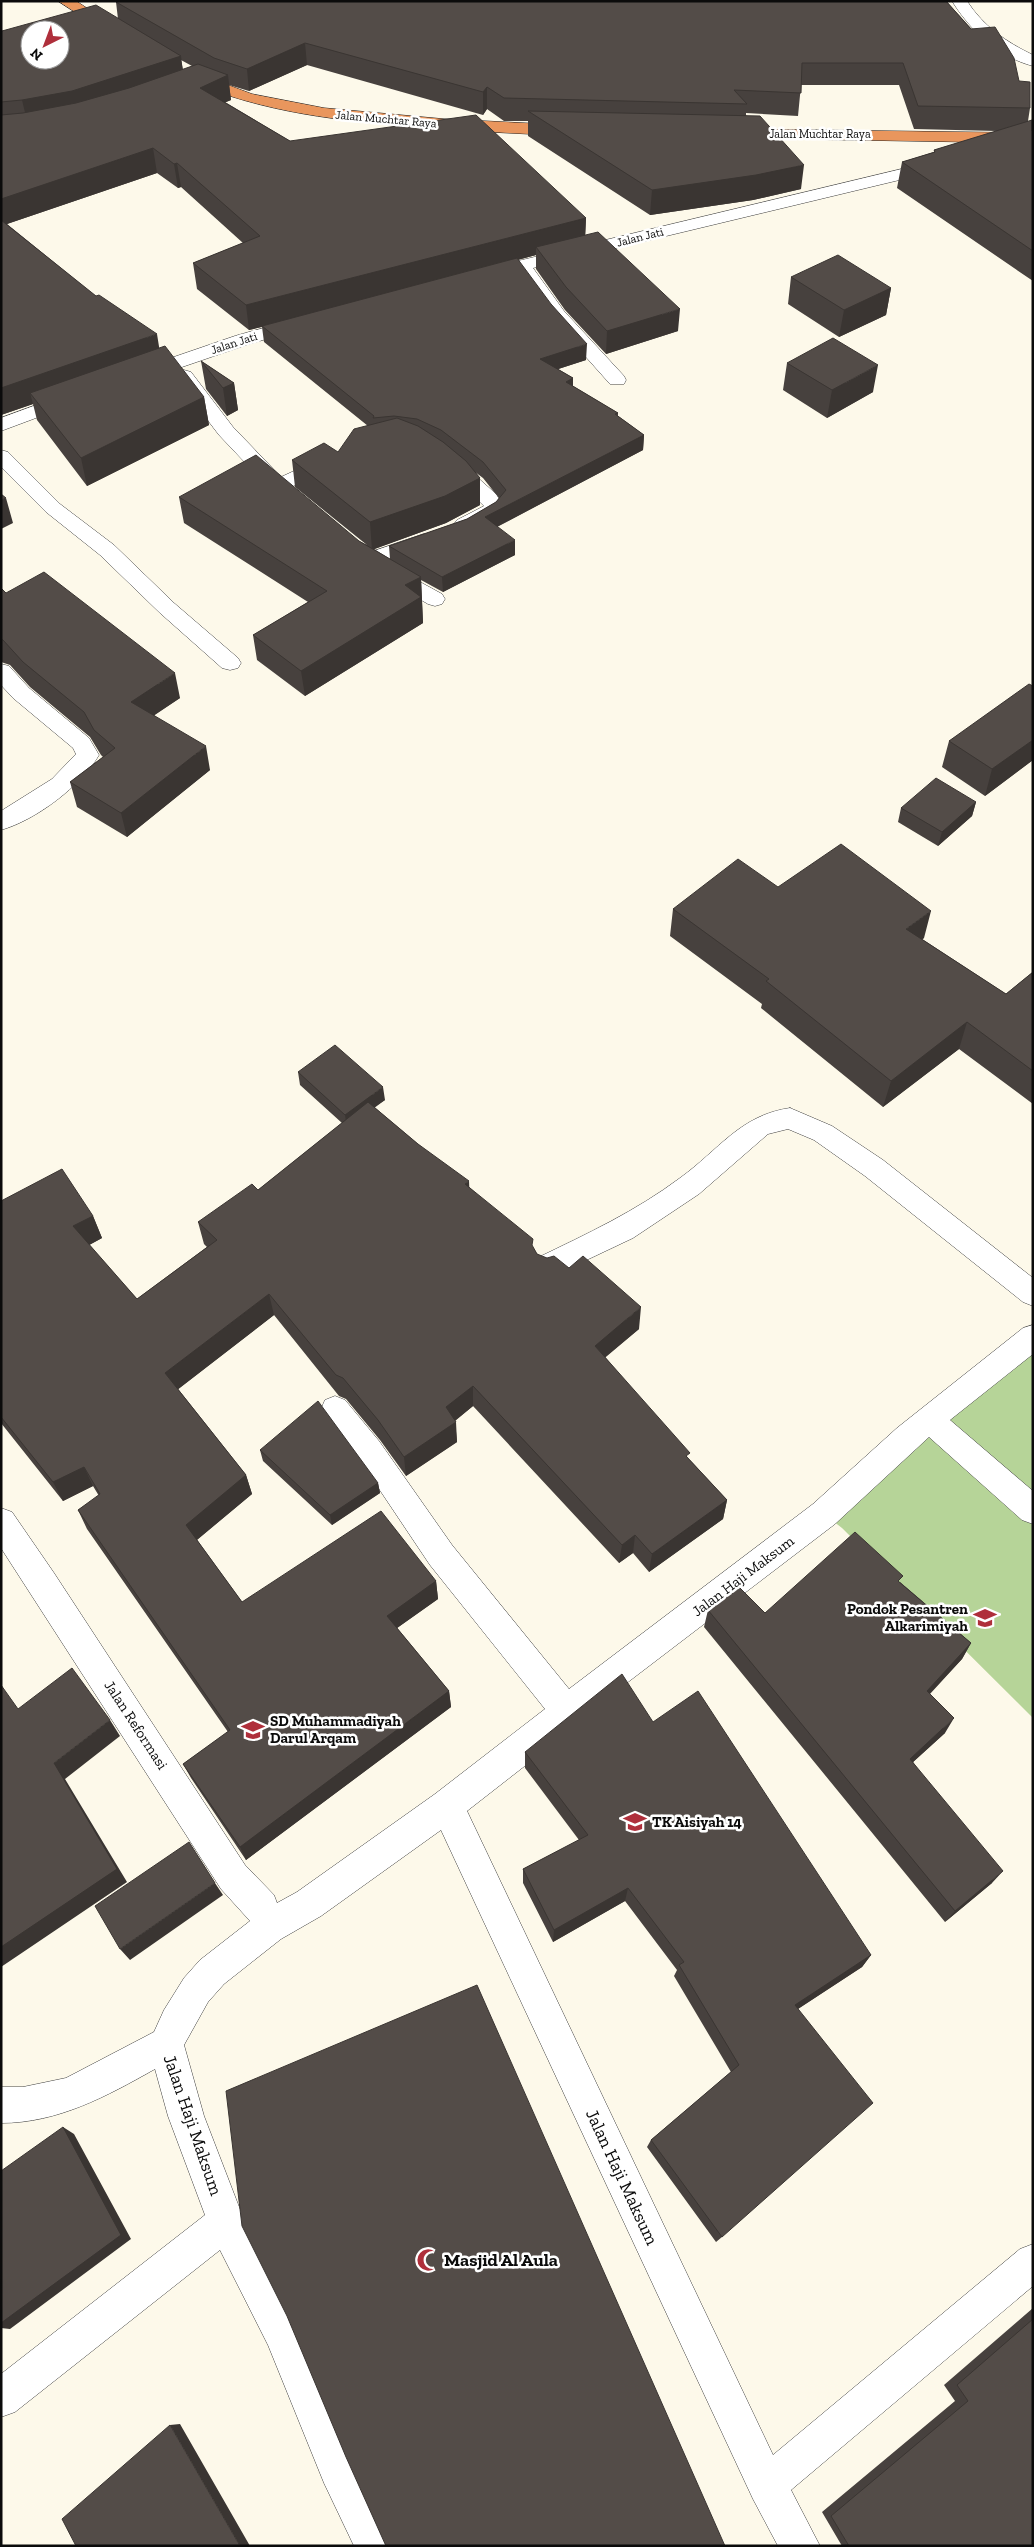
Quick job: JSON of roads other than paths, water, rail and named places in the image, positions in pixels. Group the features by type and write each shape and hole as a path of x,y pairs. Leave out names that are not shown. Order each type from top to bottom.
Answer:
{"highway":[{"path":"65,1 128,40"},
{"name":"Jalan Muchtar Raya","path":"203,81 264,103 334,114 466,126 581,130"},
{"name":"Jalan Muchtar Raya","path":"720,134 1029,138"}],"street":[{"path":"959,1 968,16 985,35 1033,61"},
{"path":"184,80 203,81"},
{"path":"970,155 1029,138"},
{"name":"Jalan Jati","path":"466,279 751,212 951,161"},
{"path":"522,265 558,315 616,380"},
{"name":"Jalan Jati","path":"130,378 242,340 313,320"},
{"path":"174,363 226,431 278,486 298,501"},
{"path":"1,425 86,393"},
{"path":"278,486 349,452"},
{"path":"434,452 489,498 494,506 488,513 443,533 362,554 436,599"},
{"path":"1,456 53,508 107,550 167,608 230,663"},
{"path":"1,671 21,693 81,743 88,755 82,765 60,785 1,822"},
{"path":"547,1266 623,1230 690,1186 759,1127 776,1120 790,1118 823,1133 874,1168 1033,1294"},
{"name":"Jalan Haji Maksum","path":"375,2546 338,2469 282,2333 226,2222 186,2116 166,2044 176,2022 196,1990 212,1972 269,1927 309,1904 447,1806 547,1729 566,1710 824,1514 930,1420 1033,1337"},
{"path":"335,1408 369,1450 441,1555 566,1710"},
{"path":"930,1420 1033,1510"},
{"name":"Jalan Reformasi","path":"1,1522 43,1582 233,1877 262,1907 269,1927"},
{"name":"Jalan Haji Maksum","path":"447,1806 767,2485 800,2546"},
{"path":"1,2105 22,2107 57,2099 166,2044"},
{"path":"1,2398 226,2222"},
{"path":"767,2485 1033,2262"}],"place":[{"name":"Pondok Pesantren Alkarimiyah","path":"985,1618"},
{"name":"SD Muhammadiyah Darul Arqam","path":"253,1730"},
{"name":"TK Aisiyah 14","path":"635,1822"},
{"name":"Masjid Al Aula","path":"428,2260"}]}
